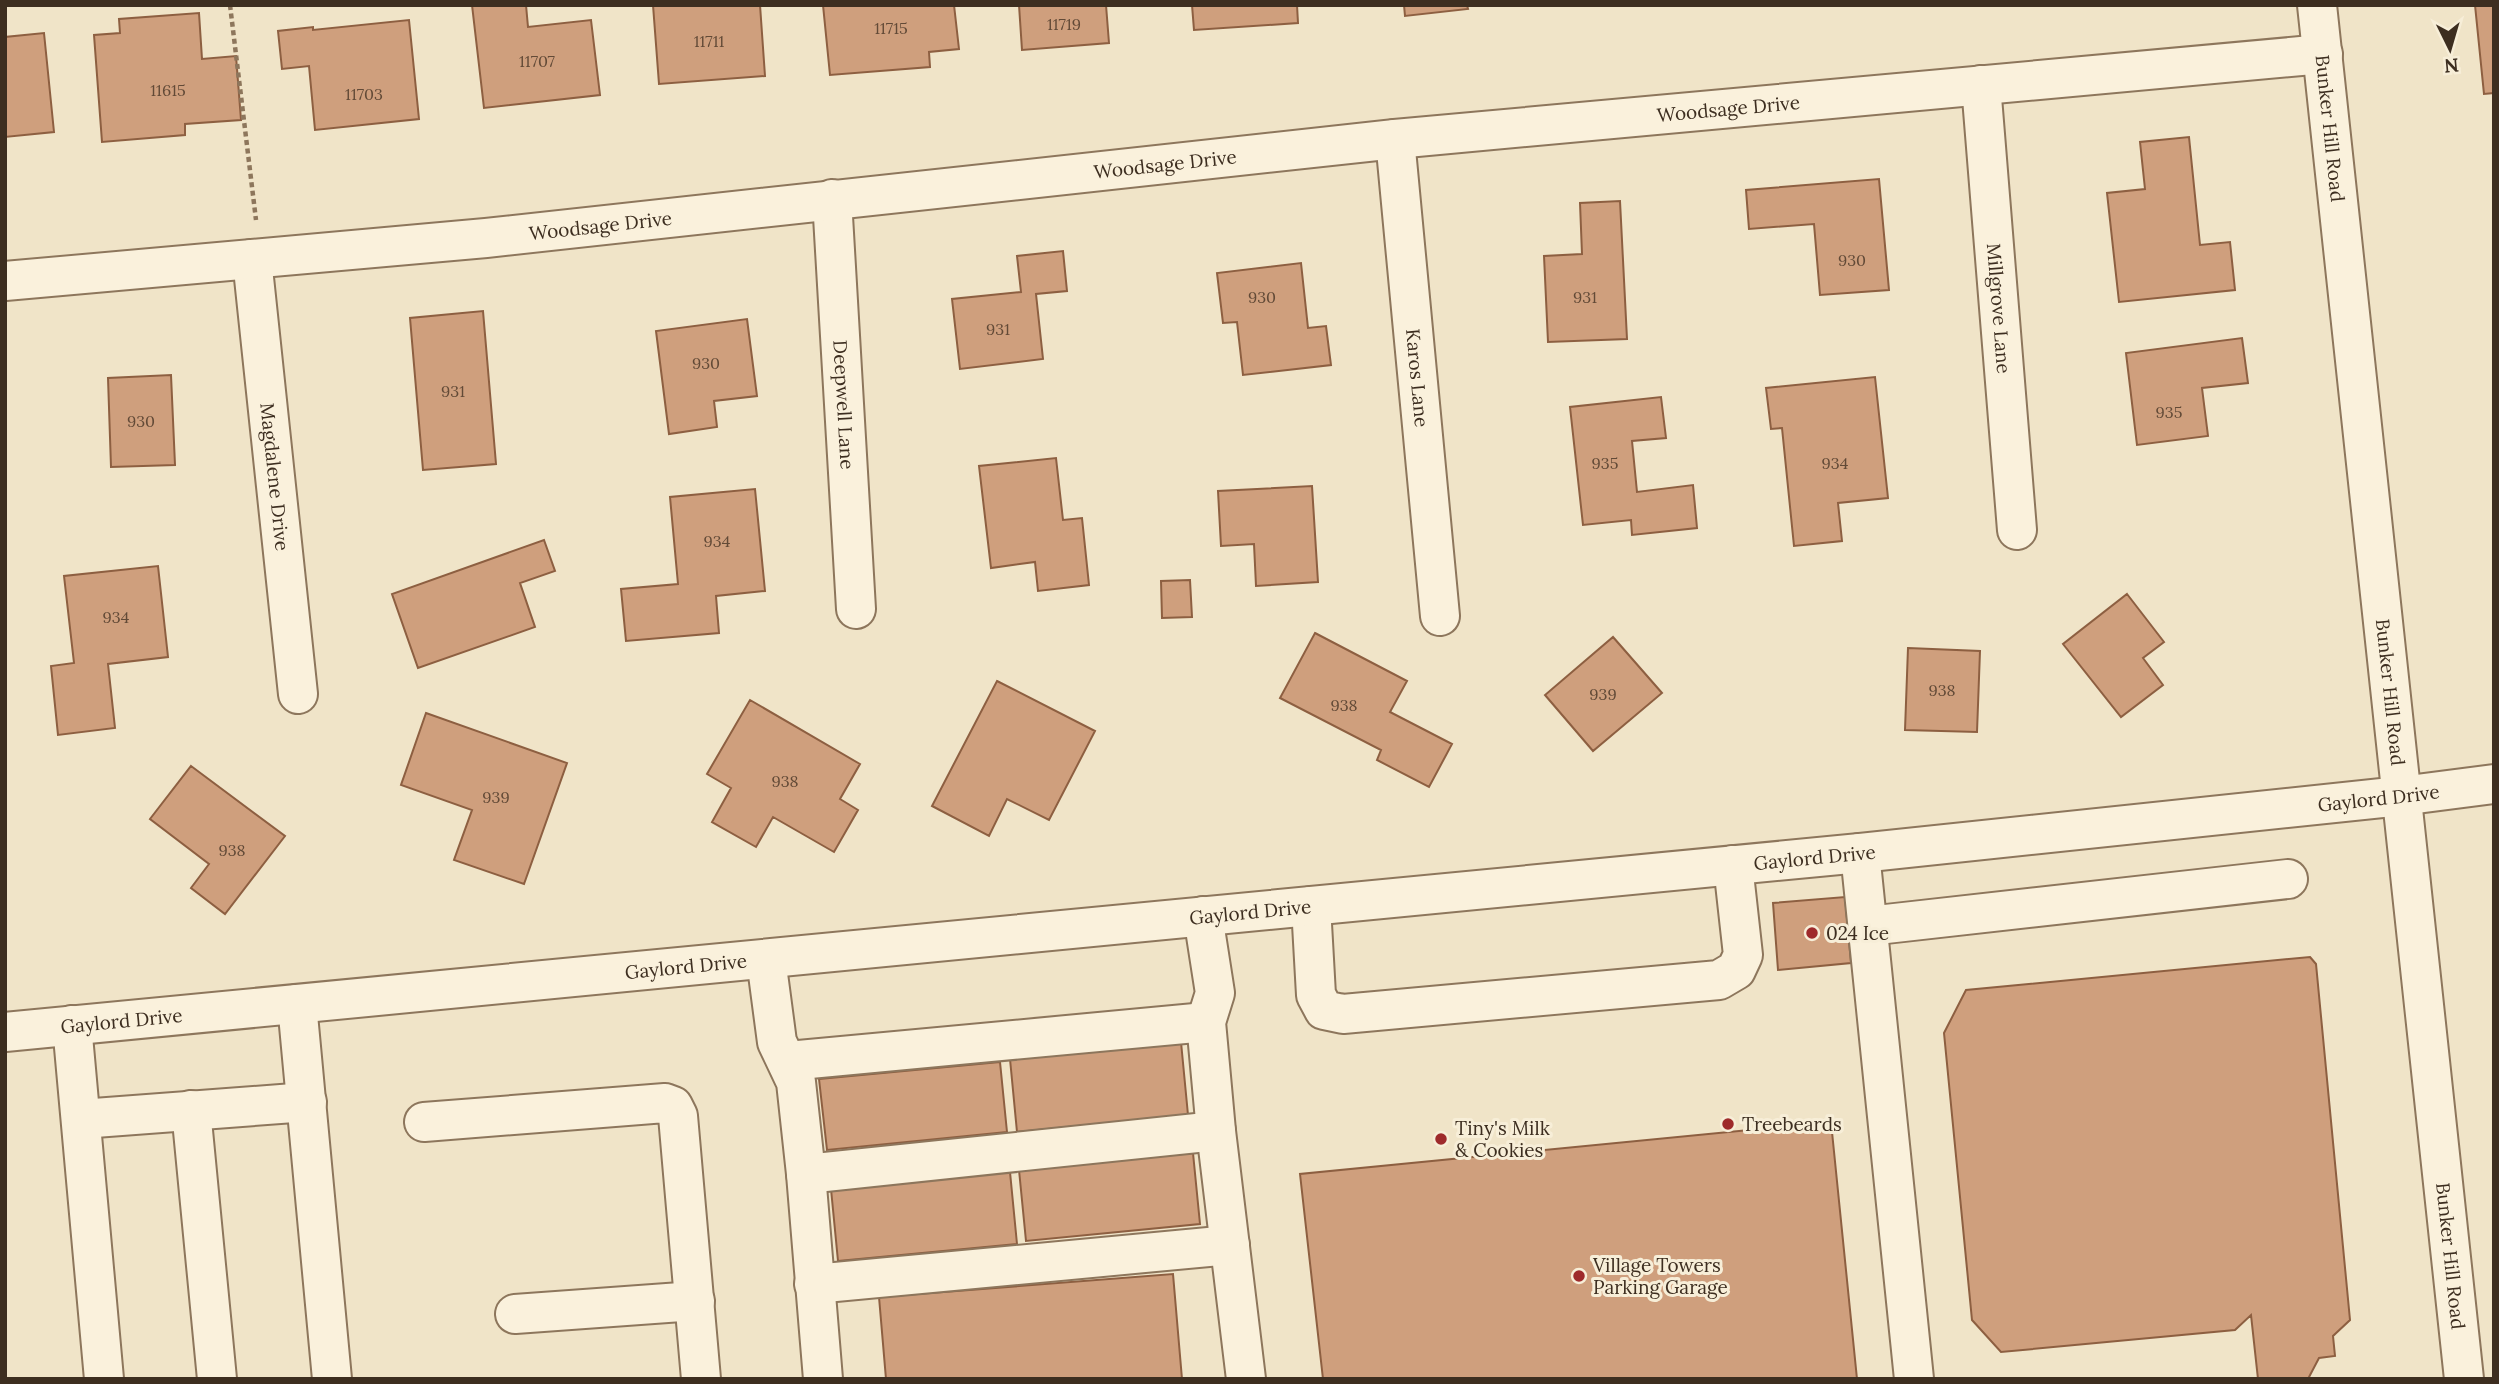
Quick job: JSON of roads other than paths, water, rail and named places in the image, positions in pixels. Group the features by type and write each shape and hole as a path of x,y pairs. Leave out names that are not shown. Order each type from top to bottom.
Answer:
{"street":[{"name":"Bunker Hill Road","path":"2317,5 2464,1379"},
{"name":"Woodsage Drive","path":"5,281 499,236 1395,139 2323,54"},
{"name":"Millgrove Lane","path":"1981,85 2017,530"},
{"name":"Karos Lane","path":"1395,139 1440,616"},
{"name":"Deepwell Lane","path":"832,199 856,609"},
{"name":"Magdalene Drive","path":"256,259 298,694"},
{"name":"Gaylord Drive","path":"5,1032 1860,853 2494,784"},
{"path":"1860,853 1914,1379"},
{"path":"1311,906 1316,995 1324,1010 1343,1014 1719,980 1736,970 1743,955 1733,865"},
{"path":"1868,926 2288,879"},
{"path":"1203,916 1215,993 1206,1022 1216,1131 1246,1379"},
{"path":"766,959 777,1042 796,1082 823,1379"},
{"path":"298,1004 332,1379"},
{"path":"788,1061 1206,1022"},
{"path":"72,1025 104,1379"},
{"path":"81,1119 307,1102"},
{"path":"424,1122 665,1103 673,1106 678,1116 701,1379"},
{"path":"191,1110 217,1379"},
{"path":"806,1174 1216,1131"},
{"path":"814,1284 1230,1245"},
{"path":"515,1314 695,1301"}],"place":[{"name":"024 Ice","path":"1812,933"},
{"name":"Treebeards","path":"1728,1124"},
{"name":"Tiny's Milk & Cookies","path":"1441,1139"},
{"name":"Village Towers Parking Garage","path":"1579,1276"}]}
